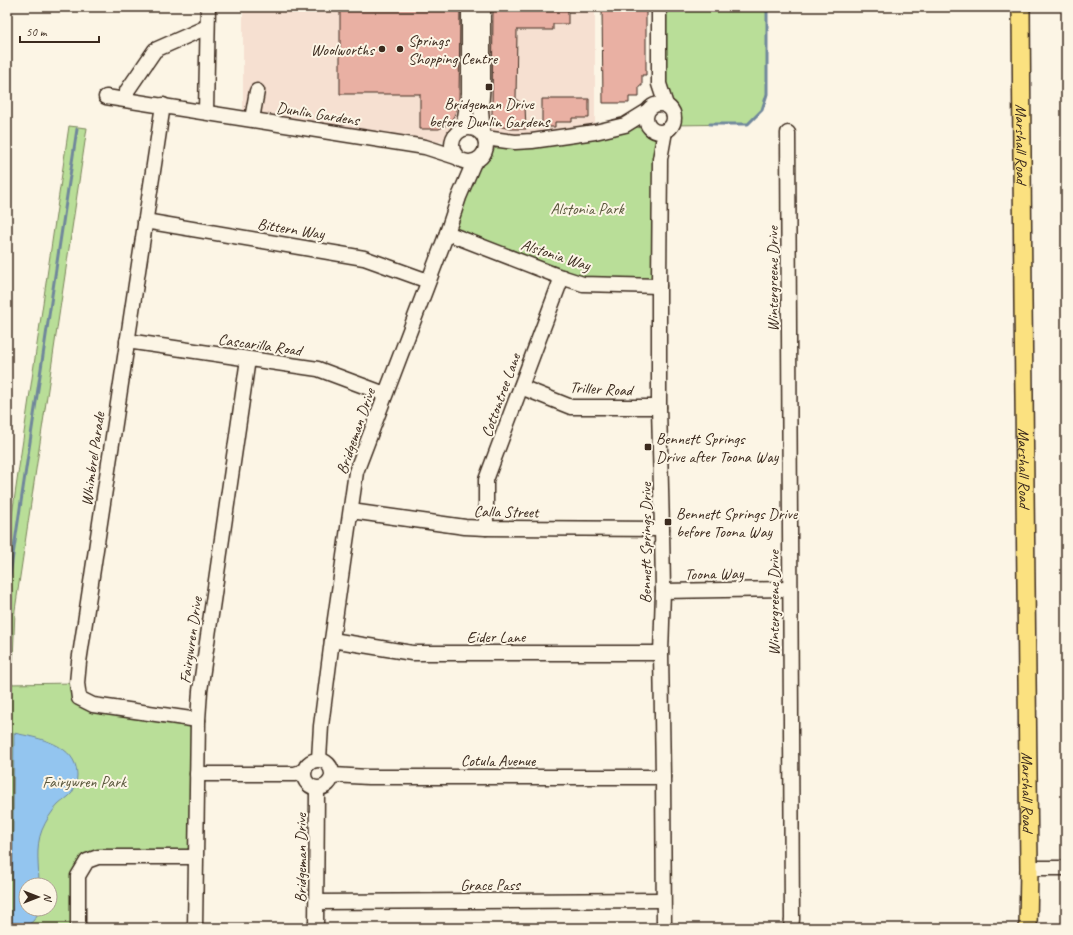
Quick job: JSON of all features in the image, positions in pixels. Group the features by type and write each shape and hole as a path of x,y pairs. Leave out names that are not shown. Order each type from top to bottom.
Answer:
{"main road":[{"name":"Marshall Road","path":"1021,7 1029,868 1028,928"}],"street":[{"path":"206,112 208,7"},
{"path":"469,7 469,94 458,133 452,142 451,148 453,154 458,159 469,163 479,159 484,141 481,110 483,81 483,7"},
{"path":"658,131 648,126 646,122 655,107 659,84 659,7"},
{"path":"127,100 127,91 155,50 207,27"},
{"path":"252,119 257,91"},
{"name":"Dunlin Gardens","path":"106,97 425,147 458,159"},
{"name":"Whimbrel Parade","path":"163,105 79,662 77,684 79,698 93,705 198,720"},
{"path":"484,141 532,141 596,132 625,125 655,107 673,111 674,121 672,125 658,131 625,125"},
{"path":"458,133 468,128 474,128 479,131 484,141"},
{"name":"Bennett Springs Drive","path":"658,131 660,158 659,407 662,529 661,653 664,928"},
{"name":"Dunlin Gardens","path":"425,147 458,133"},
{"name":"Wintergreene Drive","path":"788,133 791,928"},
{"name":"Bridgeman Drive","path":"458,159 459,197"},
{"name":"Bridgeman Drive","path":"318,759 332,640 356,472 447,233 459,197 474,162"},
{"name":"Bittern Way","path":"145,221 364,258 428,281"},
{"name":"Alstonia Way","path":"447,233 583,284 659,286"},
{"name":"Cottontree Lane","path":"486,528 486,480 562,277"},
{"name":"Cascarilla Road","path":"127,341 318,369 385,394"},
{"name":"Fairywren Drive","path":"195,928 195,856 200,691 248,359"},
{"name":"Triller Road","path":"521,387 571,407 659,407"},
{"name":"Calla Street","path":"351,511 465,527 662,529"},
{"name":"Toona Way","path":"662,591 790,589"},
{"name":"Eider Lane","path":"332,640 412,653 661,653"},
{"path":"318,759 323,760 331,766 333,775 329,784 317,789 311,787 307,783 304,777 304,772 309,763 318,759"},
{"path":"197,774 295,774 304,772"},
{"name":"Cotula Avenue","path":"333,775 368,777 663,777"},
{"name":"Bridgeman Drive","path":"316,928 317,789"},
{"path":"78,928 78,876 87,861 98,857 195,856"},
{"path":"1029,868 1066,868"},
{"name":"Grace Pass","path":"317,902 663,900"}],"shaded area":[{"name":"Springs Shopping Centre","path":"243,7 469,7 469,94 454,137 425,147 243,118"},
{"name":"Springs Shopping Centre","path":"483,7 595,7 595,132 485,138"}],"green space":[{"path":"659,7 767,7 767,94 762,110 748,124 672,125 674,114 666,105"},
{"name":"Alstonia Park","path":"625,125 656,132 660,159 659,286 583,284 447,233 479,159 485,152 515,142"},
{"path":"69,126 87,128 15,610 13,661 7,662 7,549"},
{"name":"Fairywren Park","path":"77,683 79,698 198,720 195,857 87,861 78,928 7,928 7,684"}],"water":[{"path":"14,733 44,740 63,749 71,756 75,764 77,780 72,793 53,811 42,830 38,850 39,877 18,877 18,917 36,917 30,924 26,926 12,928"}],"building":[{"name":"Springs Shopping Centre","path":"340,7 460,7 459,103 449,124 439,129 420,129 420,94 340,94"},
{"path":"493,7 568,7 568,24 553,24 553,30 517,30 516,99 525,106 526,129 511,129 502,127 493,119"},
{"path":"602,7 646,7 646,75 642,75 642,86 639,86 639,97 629,97 629,103 603,103"},
{"path":"542,99 589,99 589,118 572,118 572,122 555,122 555,127 542,127"}],"waterway":[{"path":"710,124 748,124 762,110 767,94 767,7"},
{"path":"7,595 77,129"},
{"path":"7,655 8,661"}],"place":[{"name":"Woolworths","path":"382,49"},
{"name":"Springs Shopping Centre","path":"400,49"},
{"name":"Bridgeman Drive before Dunlin Gardens","path":"489,87"},
{"name":"Bennett Springs Drive after Toona Way","path":"648,447"},
{"name":"Bennett Springs Drive before Toona Way","path":"668,522"}]}
